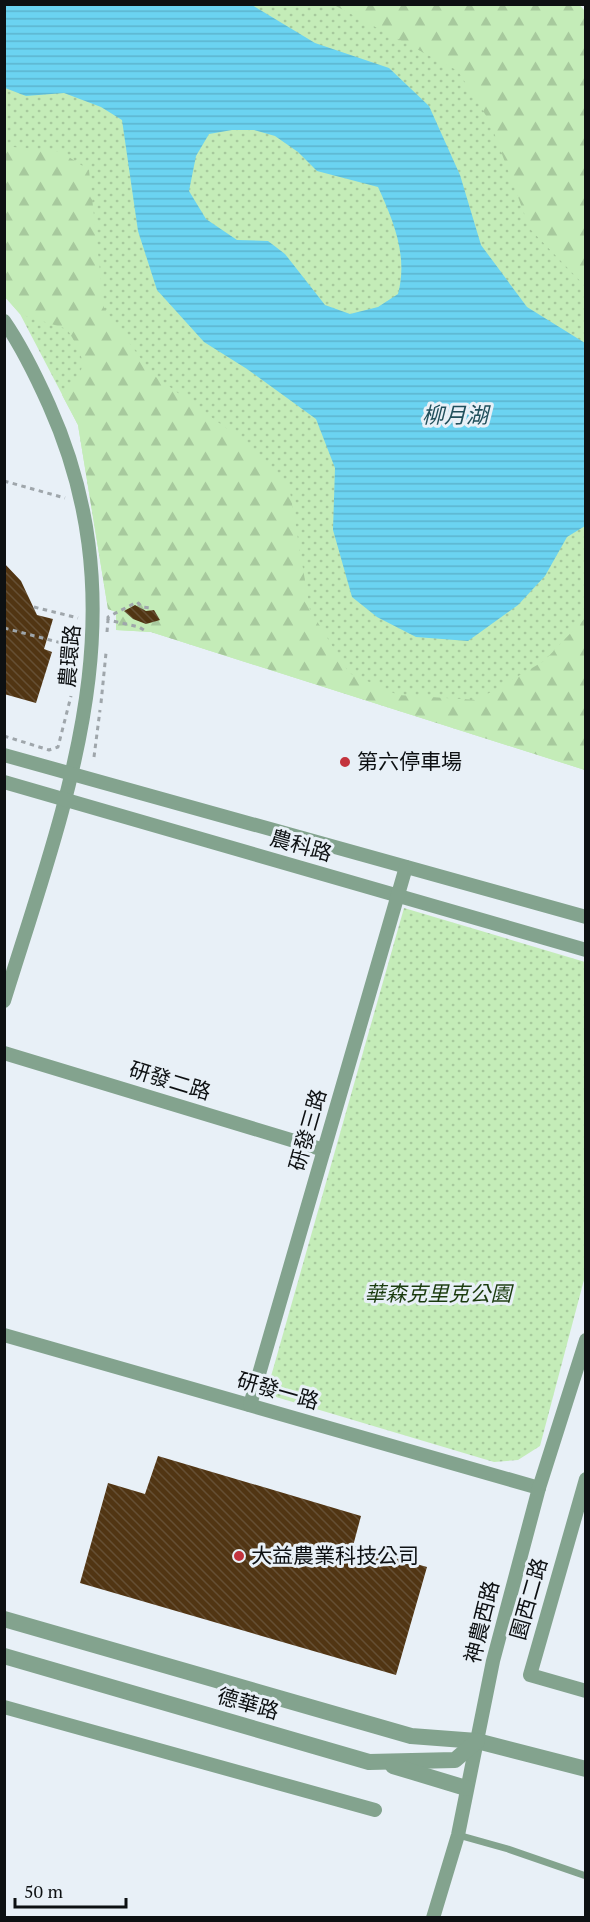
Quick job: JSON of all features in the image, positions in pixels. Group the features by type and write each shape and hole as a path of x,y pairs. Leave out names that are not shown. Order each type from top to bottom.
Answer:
{"street":[{"name":"農環路","path":"4,321 36,376 63,435 77,478 92,567 93,653 67,800 4,1001"},
{"name":"農科路","path":"4,754 585,917"},
{"name":"農科路","path":"4,782 585,950"},
{"name":"研發三路","path":"250,1405 406,867"},
{"name":"研發二路","path":"4,1053 324,1150"},
{"name":"研發一路","path":"4,1335 539,1488"},
{"name":"神農西路","path":"433,1917 458,1835 493,1661 539,1488 585,1340"},
{"name":"園西二路","path":"585,1479 530,1675 585,1691"},
{"path":"4,1619 411,1736 477,1741 585,1769"},
{"name":"德華路","path":"4,1656 369,1762 454,1760 477,1741"},
{"path":"4,1707 375,1810"},
{"path":"378,1762 466,1788"}],"lane":[{"path":"458,1835 508,1849 585,1876"}],"path":[{"path":"4,481 65,496 67,507"},
{"path":"107,637 108,617 137,602 141,607 151,608"},
{"path":"78,607 78,628"},
{"path":"34,608 78,618"},
{"path":"108,620 139,627 147,632"},
{"path":"4,628 77,647"},
{"path":"76,657 77,638"},
{"path":"94,757 106,649"},
{"path":"4,736 49,750 56,749 72,687"}],"green space":[{"path":"579,4 585,12 585,770 151,632 116,630 116,612 108,609 78,425 20,314 5,297 4,5"},
{"path":"334,5 579,5 586,12 585,286 530,229 490,122 458,71"},
{"path":"4,146 61,152 89,170 104,308 152,374 248,444 289,486 310,610 349,673 398,695 477,700 544,661 585,618 585,770 151,632 116,630 116,612 108,609 78,425 62,395 81,370 81,356 67,329 20,314 5,297"},
{"name":"華森克里克公園","path":"404,908 585,962 585,1276 540,1446 518,1460 494,1462 266,1394"}],"water":[{"name":"柳月湖","path":"4,5 252,5 315,43 389,68 429,106 460,175 481,245 527,307 585,343 585,526 567,537 545,576 518,605 468,641 416,637 377,617 352,597 333,530 335,468 316,419 247,369 204,342 157,290 138,231 122,120 101,107 64,93 26,96 5,88","holes":["232,130 254,130 275,136 298,152 317,171 378,187 398,239 401,266 398,294 378,307 350,314 325,305 285,254 268,241 237,240 206,219 189,191 196,156 209,134"]}],"building":[{"path":"4,563 21,581 37,615 53,619 44,649 52,652 36,703 4,694"},
{"path":"135,605 146,611 154,610 160,620 146,624 133,619 124,611"},
{"name":"大益農業科技公司","path":"158,1456 361,1516 353,1546 427,1567 396,1675 80,1583 108,1483 145,1494"}],"place":[{"name":"第六停車場","path":"345,762"},
{"name":"大益農業科技公司","path":"239,1556"}]}
